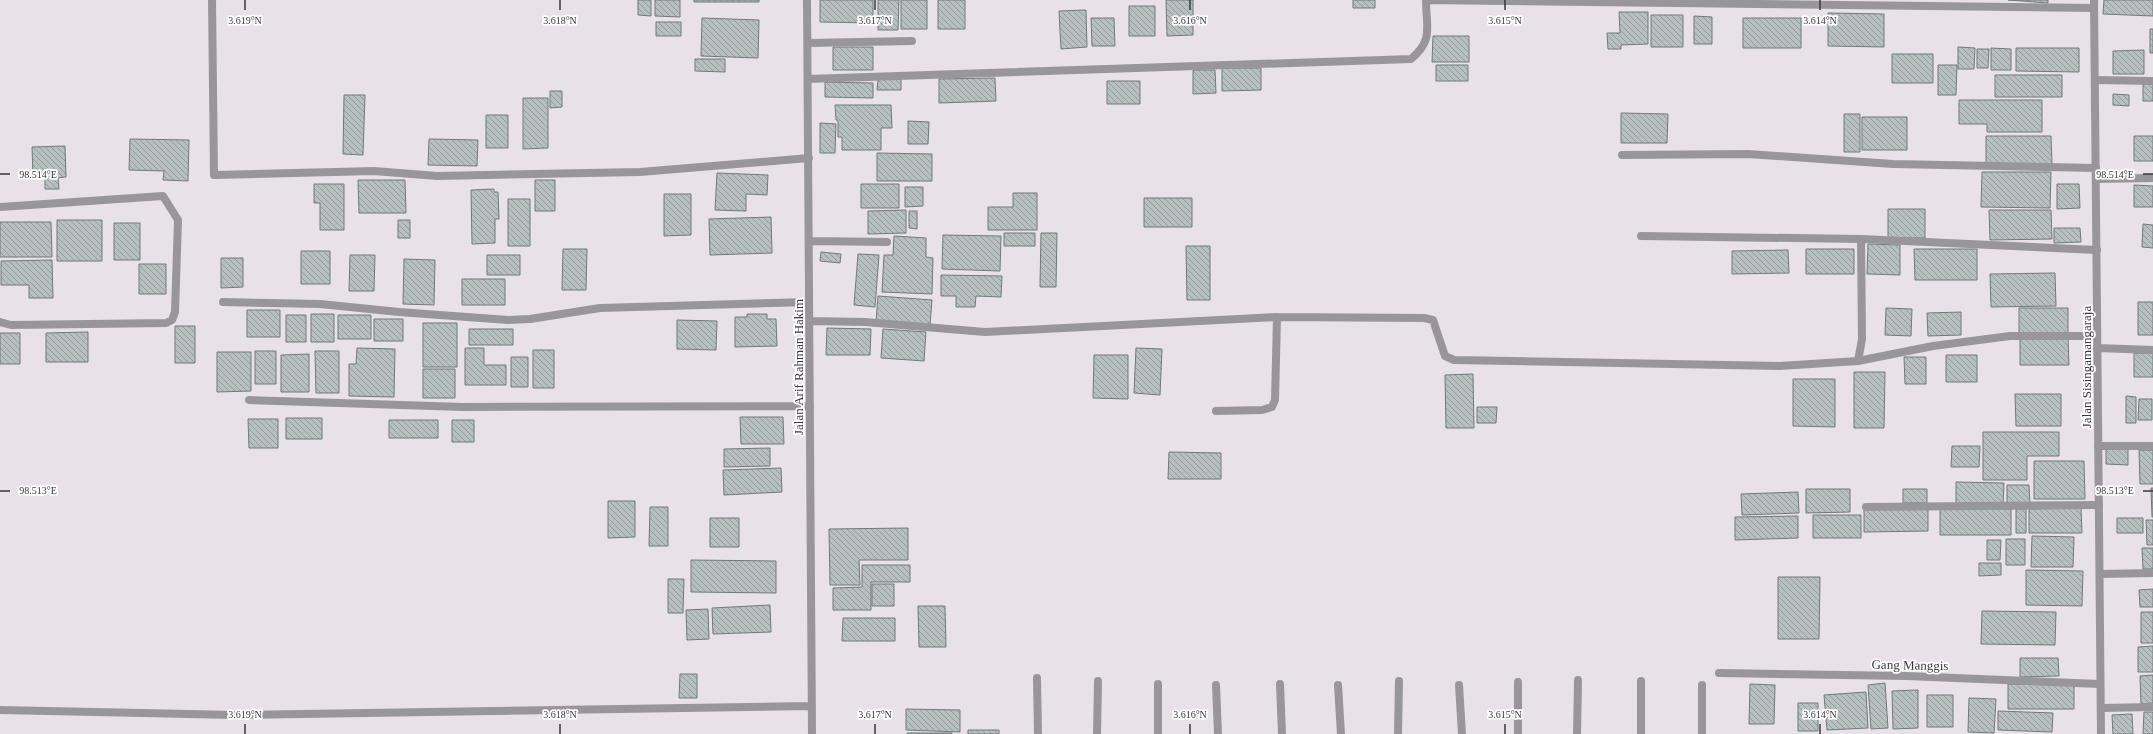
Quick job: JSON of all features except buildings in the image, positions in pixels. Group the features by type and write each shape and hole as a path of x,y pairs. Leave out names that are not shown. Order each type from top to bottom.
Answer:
{"street":[{"path":"212,0 214,175 374,171 437,176 640,172 809,158"},
{"name":"Jalan Arif Rahman Hakim","path":"808,0 812,734"},
{"path":"808,79 1411,59 1423,49 1428,35 1426,0 2094,4"},
{"name":"Jalan Sisingamangaraja","path":"2094,4 2101,734"},
{"path":"808,43 912,41"},
{"path":"2095,80 2153,81"},
{"path":"1622,154 1748,154 1893,164 2096,168"},
{"path":"2096,179 2153,178"},
{"path":"0,207 163,196 178,220 175,312 172,320 160,325 11,325 0,322"},
{"path":"1641,236 1861,239 2097,250"},
{"path":"1858,361 1862,339 1861,239"},
{"path":"809,241 887,242"},
{"path":"223,302 320,304 399,312 508,320 530,319 600,308 809,302"},
{"path":"1216,412 1262,410 1272,407 1275,400 1277,316"},
{"path":"810,321 865,322 985,332 1277,316 1424,318 1433,320 1445,356 1454,360 1780,366 1858,361 1933,346 2010,336 2097,336"},
{"path":"2097,348 2153,350"},
{"path":"249,400 462,407 810,406"},
{"path":"2098,446 2153,446"},
{"path":"1866,507 2099,505"},
{"path":"2100,574 2153,573"},
{"name":"Gang Manggis","path":"1719,672 1907,676 2100,684"},
{"path":"1037,678 1038,734"},
{"path":"1578,680 1578,734"},
{"path":"1097,734 1098,681"},
{"path":"1398,734 1399,681"},
{"path":"1641,681 1641,734"},
{"path":"1518,682 1518,734"},
{"path":"1158,684 1158,734"},
{"path":"1280,684 1282,734"},
{"path":"1338,684 1340,734"},
{"path":"1459,684 1462,734"},
{"path":"1702,684 1702,734"},
{"path":"1216,685 1218,734"},
{"path":"0,710 236,715 812,706"},
{"path":"2101,708 2153,707"}]}
